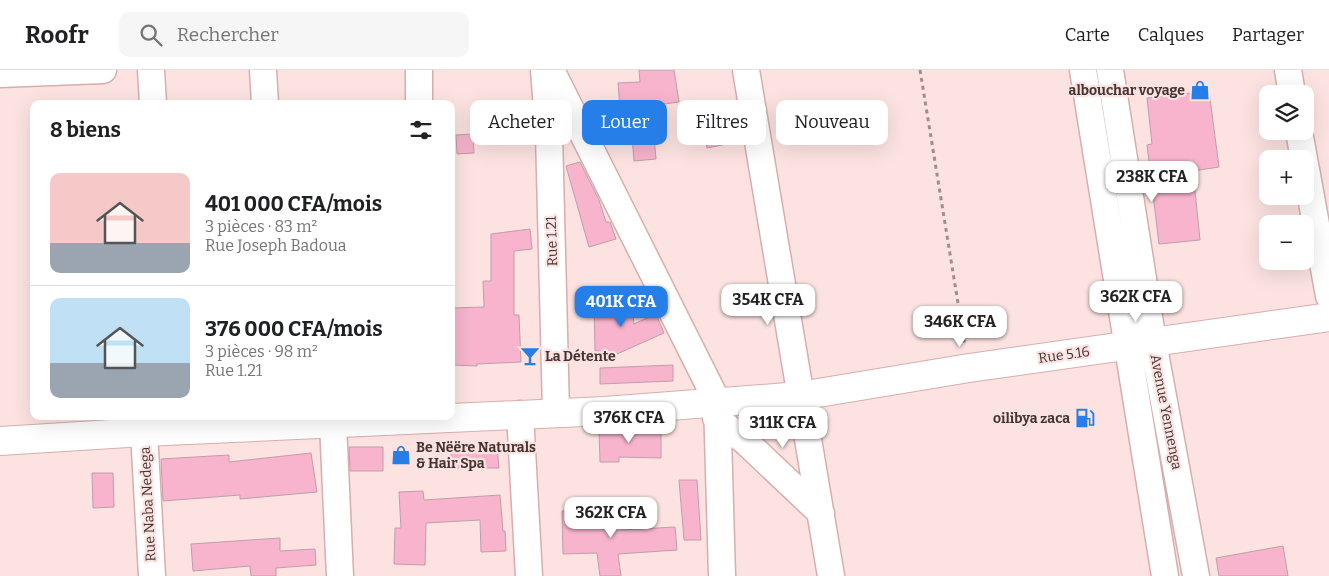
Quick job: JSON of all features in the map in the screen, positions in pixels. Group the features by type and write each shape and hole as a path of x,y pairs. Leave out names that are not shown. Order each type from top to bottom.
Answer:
{"main road":[{"name":"Rue 5.16","path":"455,417 669,407 717,410 969,368 1329,317"},
{"name":"Rue 5.16","path":"0,441 161,427 373,420"}],"street":[{"path":"0,74 103,70"},
{"path":"151,70 153,100"},
{"path":"263,70 265,100"},
{"path":"419,70 419,100"},
{"name":"Rue 1.21","path":"544,70 549,134 556,412"},
{"path":"551,70 717,410 747,443 820,513"},
{"path":"746,70 831,576"},
{"name":"Avenue Yennenga","path":"1083,70 1140,344 1196,576"},
{"name":"Avenue Yennenga","path":"1110,70 1165,576"},
{"path":"1288,70 1290,85"},
{"path":"1312,205 1329,296"},
{"path":"717,410 722,576"},
{"path":"520,414 529,576"},
{"path":"340,576 348,421"},
{"name":"Rue Naba Nedega","path":"152,576 161,427"}],"path":[{"path":"920,70 969,368"}],"building":[{"path":"639,70 674,70 679,100 677,102 667,104 667,100 619,100 618,83 640,82"},
{"path":"1209,91 1219,167 1193,171 1200,240 1159,244 1147,145 1152,144 1147,98"},
{"path":"470,134 470,145 474,145 474,153 457,154 456,135"},
{"path":"633,145 655,145 656,159 634,161"},
{"path":"706,145 722,145 707,148"},
{"path":"580,162 599,200 606,222 610,222 616,239 589,247 566,166"},
{"path":"530,229 532,249 514,251 514,315 519,315 521,362 477,364 477,366 455,365 455,308 484,307 483,281 491,281 491,234"},
{"path":"631,298 634,324 656,314 664,333 599,362 599,351 595,351 594,303"},
{"path":"673,365 673,381 600,384 600,368"},
{"path":"599,430 661,431 661,458 619,457 619,462 600,462"},
{"path":"497,446 499,468 451,468 451,448"},
{"path":"349,447 383,447 383,471 350,471"},
{"path":"311,453 317,492 240,499 240,495 163,501 161,459 229,455 229,462"},
{"path":"92,473 113,473 114,507 93,508"},
{"path":"679,480 697,480 701,540 684,540"},
{"path":"423,491 424,500 500,495 506,551 481,552 480,520 426,523 425,565 394,564 395,528 401,528 399,492"},
{"path":"590,510 591,515 621,514 622,530 675,527 677,550 618,554 621,576 600,576 597,553 563,554 562,511"},
{"path":"280,538 280,551 315,549 316,565 276,568 276,576 251,576 250,566 193,571 191,544"},
{"path":"1283,546 1288,576 1219,576 1216,558"}],"place":[{"name":"albouchar voyage","path":"1200,90"},
{"name":"La Détente","path":"530,356"},
{"name":"oilibya zaca","path":"1085,418"},
{"name":"Be Nëëre Naturals & Hair Spa","path":"401,455"}]}
